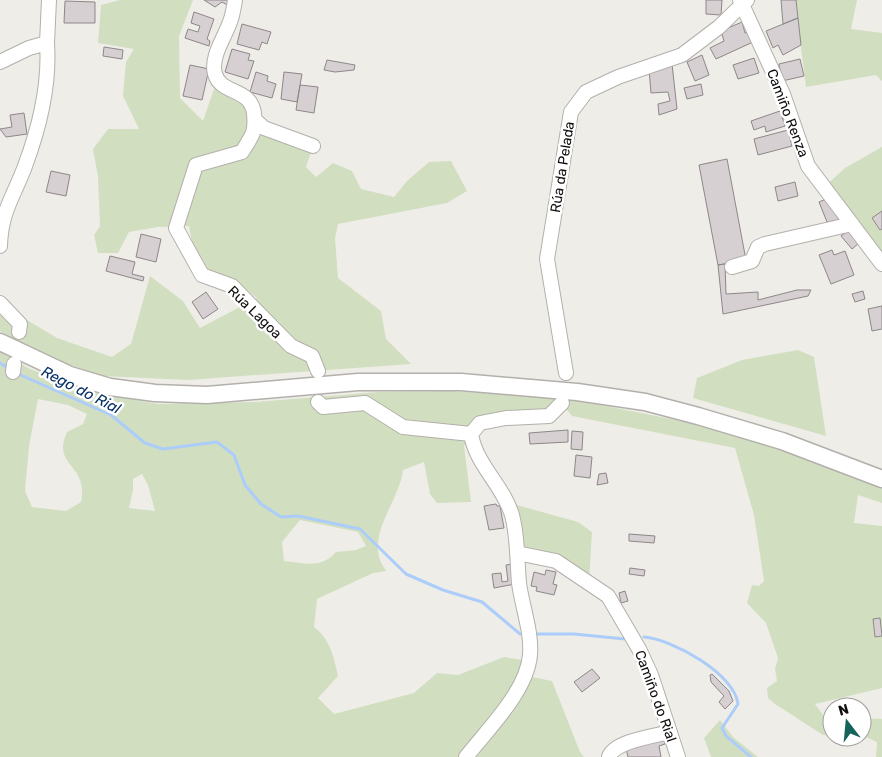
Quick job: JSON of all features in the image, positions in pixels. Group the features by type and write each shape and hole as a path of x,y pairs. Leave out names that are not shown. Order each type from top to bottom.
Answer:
{"main road":[{"path":"0,342 70,375 110,387 155,393 207,395 358,382 461,382 586,393 645,402 782,441 882,478"}],"street":[{"path":"0,246 8,203 24,168 37,130 46,90 49,0"},
{"path":"234,0 232,19 214,60 215,75 221,84 247,97 252,104 254,120 264,128 313,146"},
{"name":"Camiño Renza","path":"743,1 783,94 808,166 852,224 877,252 882,264"},
{"name":"Rúa da Pelada","path":"566,373 547,259 570,112 586,92 618,77 682,55 719,27 743,1"},
{"path":"0,62 29,48 47,43"},
{"name":"Rúa Lagoa","path":"254,120 256,130 242,152 196,165 176,228 202,275 232,286 291,346 312,356 318,371"},
{"path":"732,268 752,260 758,247 765,244 852,224"},
{"path":"0,303 20,324 19,332"},
{"path":"318,402 323,407 365,404 403,427 471,434"},
{"path":"466,757 515,695 527,672 531,653 519,584 512,515 503,496 473,448 471,434 480,423 506,418 549,416 562,403"},
{"name":"Camiño do Rial","path":"517,553 556,561 608,596 639,649 651,675 678,757"},
{"path":"609,757 616,747 670,732"}],"green space":[{"path":"120,0 193,0 179,36 180,98 203,121 215,86 247,103 256,130 312,149 306,167 316,177 333,163 352,171 361,189 394,197 407,181 429,162 451,161 467,191 447,203 338,224 335,238 338,278 381,311 386,339 411,364 188,380 103,376 47,357 0,331 0,304 57,338 112,357 131,344 150,276 183,301 200,328 257,298 236,281 208,270 192,242 189,226 158,227 129,232 118,253 98,253 94,235 100,226 98,177 93,149 108,129 139,129 123,96 126,62 134,49 98,43 101,5"},
{"path":"795,0 857,0 851,29 882,33 882,81 876,75 806,87"},
{"path":"882,147 882,264 824,187 845,168"},
{"path":"798,350 814,357 826,436 693,398 697,378 742,360"},
{"path":"0,352 30,369 59,380 106,395 158,404 255,402 379,392 451,391 571,399 721,429 768,443 882,485 882,503 858,495 854,523 882,526 882,688 844,697 822,697 822,702 815,704 822,713 822,734 768,698 767,688 777,681 775,669 778,658 766,623 747,603 752,585 759,586 764,581 754,515 735,448 572,416 561,403 549,416 506,418 471,434 464,446 471,502 437,503 430,494 424,462 403,470 401,481 379,535 379,557 386,571 373,573 317,599 314,627 328,643 338,676 318,698 334,714 414,693 437,673 458,675 504,657 529,661 532,677 552,681 580,752 584,757 0,757","holes":["38,399 68,405 87,414 83,424 67,432 63,443 67,459 80,480 82,489 81,502 66,511 32,507 25,491 29,446","142,474 148,485 155,511 129,508 133,490 133,479","300,520 358,532 366,546 356,550 336,552 318,563 306,564 284,561 282,542"]},
{"path":"506,502 578,522 592,532 589,583 556,561 517,553"},
{"path":"872,718 882,719 882,757 876,757 877,742 872,740"},
{"path":"720,720 733,737 758,757 711,757 704,738"}],"building":[{"path":"204,0 229,0 229,6 222,2 215,7"},
{"path":"706,0 722,0 721,15 706,14"},
{"path":"781,0 796,0 798,18 783,24"},
{"path":"65,1 95,2 95,23 64,23"},
{"path":"194,12 214,19 207,39 210,41 209,46 185,38 188,29 198,32 200,26 191,23"},
{"path":"798,18 801,45 783,55 778,45 773,48 766,31"},
{"path":"742,22 745,33 749,32 753,42 716,59 710,48 724,41 721,31"},
{"path":"242,24 271,32 267,44 262,42 259,50 237,44"},
{"path":"104,47 123,50 122,59 103,56"},
{"path":"232,49 250,54 248,60 254,61 248,79 225,72"},
{"path":"702,55 709,75 695,81 687,62"},
{"path":"754,58 759,73 738,79 733,65"},
{"path":"800,59 804,76 782,81 779,64"},
{"path":"327,60 355,65 354,70 335,72 324,70"},
{"path":"672,64 677,109 659,115 658,104 670,101 668,92 651,93 649,69"},
{"path":"190,65 209,69 202,100 183,96"},
{"path":"256,72 268,76 267,81 276,84 272,98 250,92"},
{"path":"284,72 302,74 297,102 281,99"},
{"path":"701,84 703,95 687,99 684,88"},
{"path":"300,85 318,87 314,113 296,110"},
{"path":"780,111 785,126 766,132 765,126 754,130 751,121"},
{"path":"24,113 27,134 6,137 0,129 12,127 10,115"},
{"path":"788,130 792,146 758,155 754,139"},
{"path":"727,159 746,260 718,265 699,165"},
{"path":"51,171 70,175 66,196 46,192"},
{"path":"795,182 798,196 778,201 775,187"},
{"path":"826,199 839,220 827,222 819,202"},
{"path":"882,211 882,229 880,230 872,218"},
{"path":"848,231 858,244 852,249 841,236"},
{"path":"141,234 161,239 156,262 136,257"},
{"path":"832,250 834,255 845,251 854,275 831,284 819,255"},
{"path":"110,256 135,262 132,274 144,277 143,281 106,271"},
{"path":"725,264 726,294 758,292 758,300 797,290 811,290 808,296 723,314 718,265"},
{"path":"863,291 865,299 855,302 852,294"},
{"path":"206,292 218,309 203,319 192,302"},
{"path":"882,306 882,329 872,331 868,309"},
{"path":"568,430 568,442 530,444 529,433"},
{"path":"572,431 583,432 582,450 571,449"},
{"path":"576,455 592,457 590,478 574,476"},
{"path":"606,473 608,483 597,485 599,474"},
{"path":"496,504 500,506 504,528 489,530 484,506"},
{"path":"629,534 655,536 654,543 629,541"},
{"path":"512,564 515,584 494,588 492,574 501,573 502,582 508,581 506,565"},
{"path":"630,568 645,570 644,576 629,574"},
{"path":"546,570 556,572 553,584 557,585 554,595 536,591 537,587 531,586 534,572 545,575"},
{"path":"625,591 628,601 621,603 619,593"},
{"path":"880,618 882,636 875,637 873,619"},
{"path":"592,669 600,678 582,692 574,682"},
{"path":"712,674 729,691 733,701 725,709 719,702 724,696 711,682 710,675"},
{"path":"664,740 665,744 659,746 661,757 628,757 626,748"}],"waterway":[{"name":"Rego do Rial","path":"0,363 9,369"},
{"name":"Rego do Rial","path":"16,373 111,415 145,443 163,449 217,442 234,455 245,485 261,504 281,517 298,516 360,529 406,574 443,590 482,602 520,634"},
{"name":"Rego do Rial","path":"536,634 574,634 625,639"},
{"name":"Rego do Rial","path":"644,637 656,639 685,651 714,670 726,681 734,693 738,704 722,728 726,736 751,757"}]}
